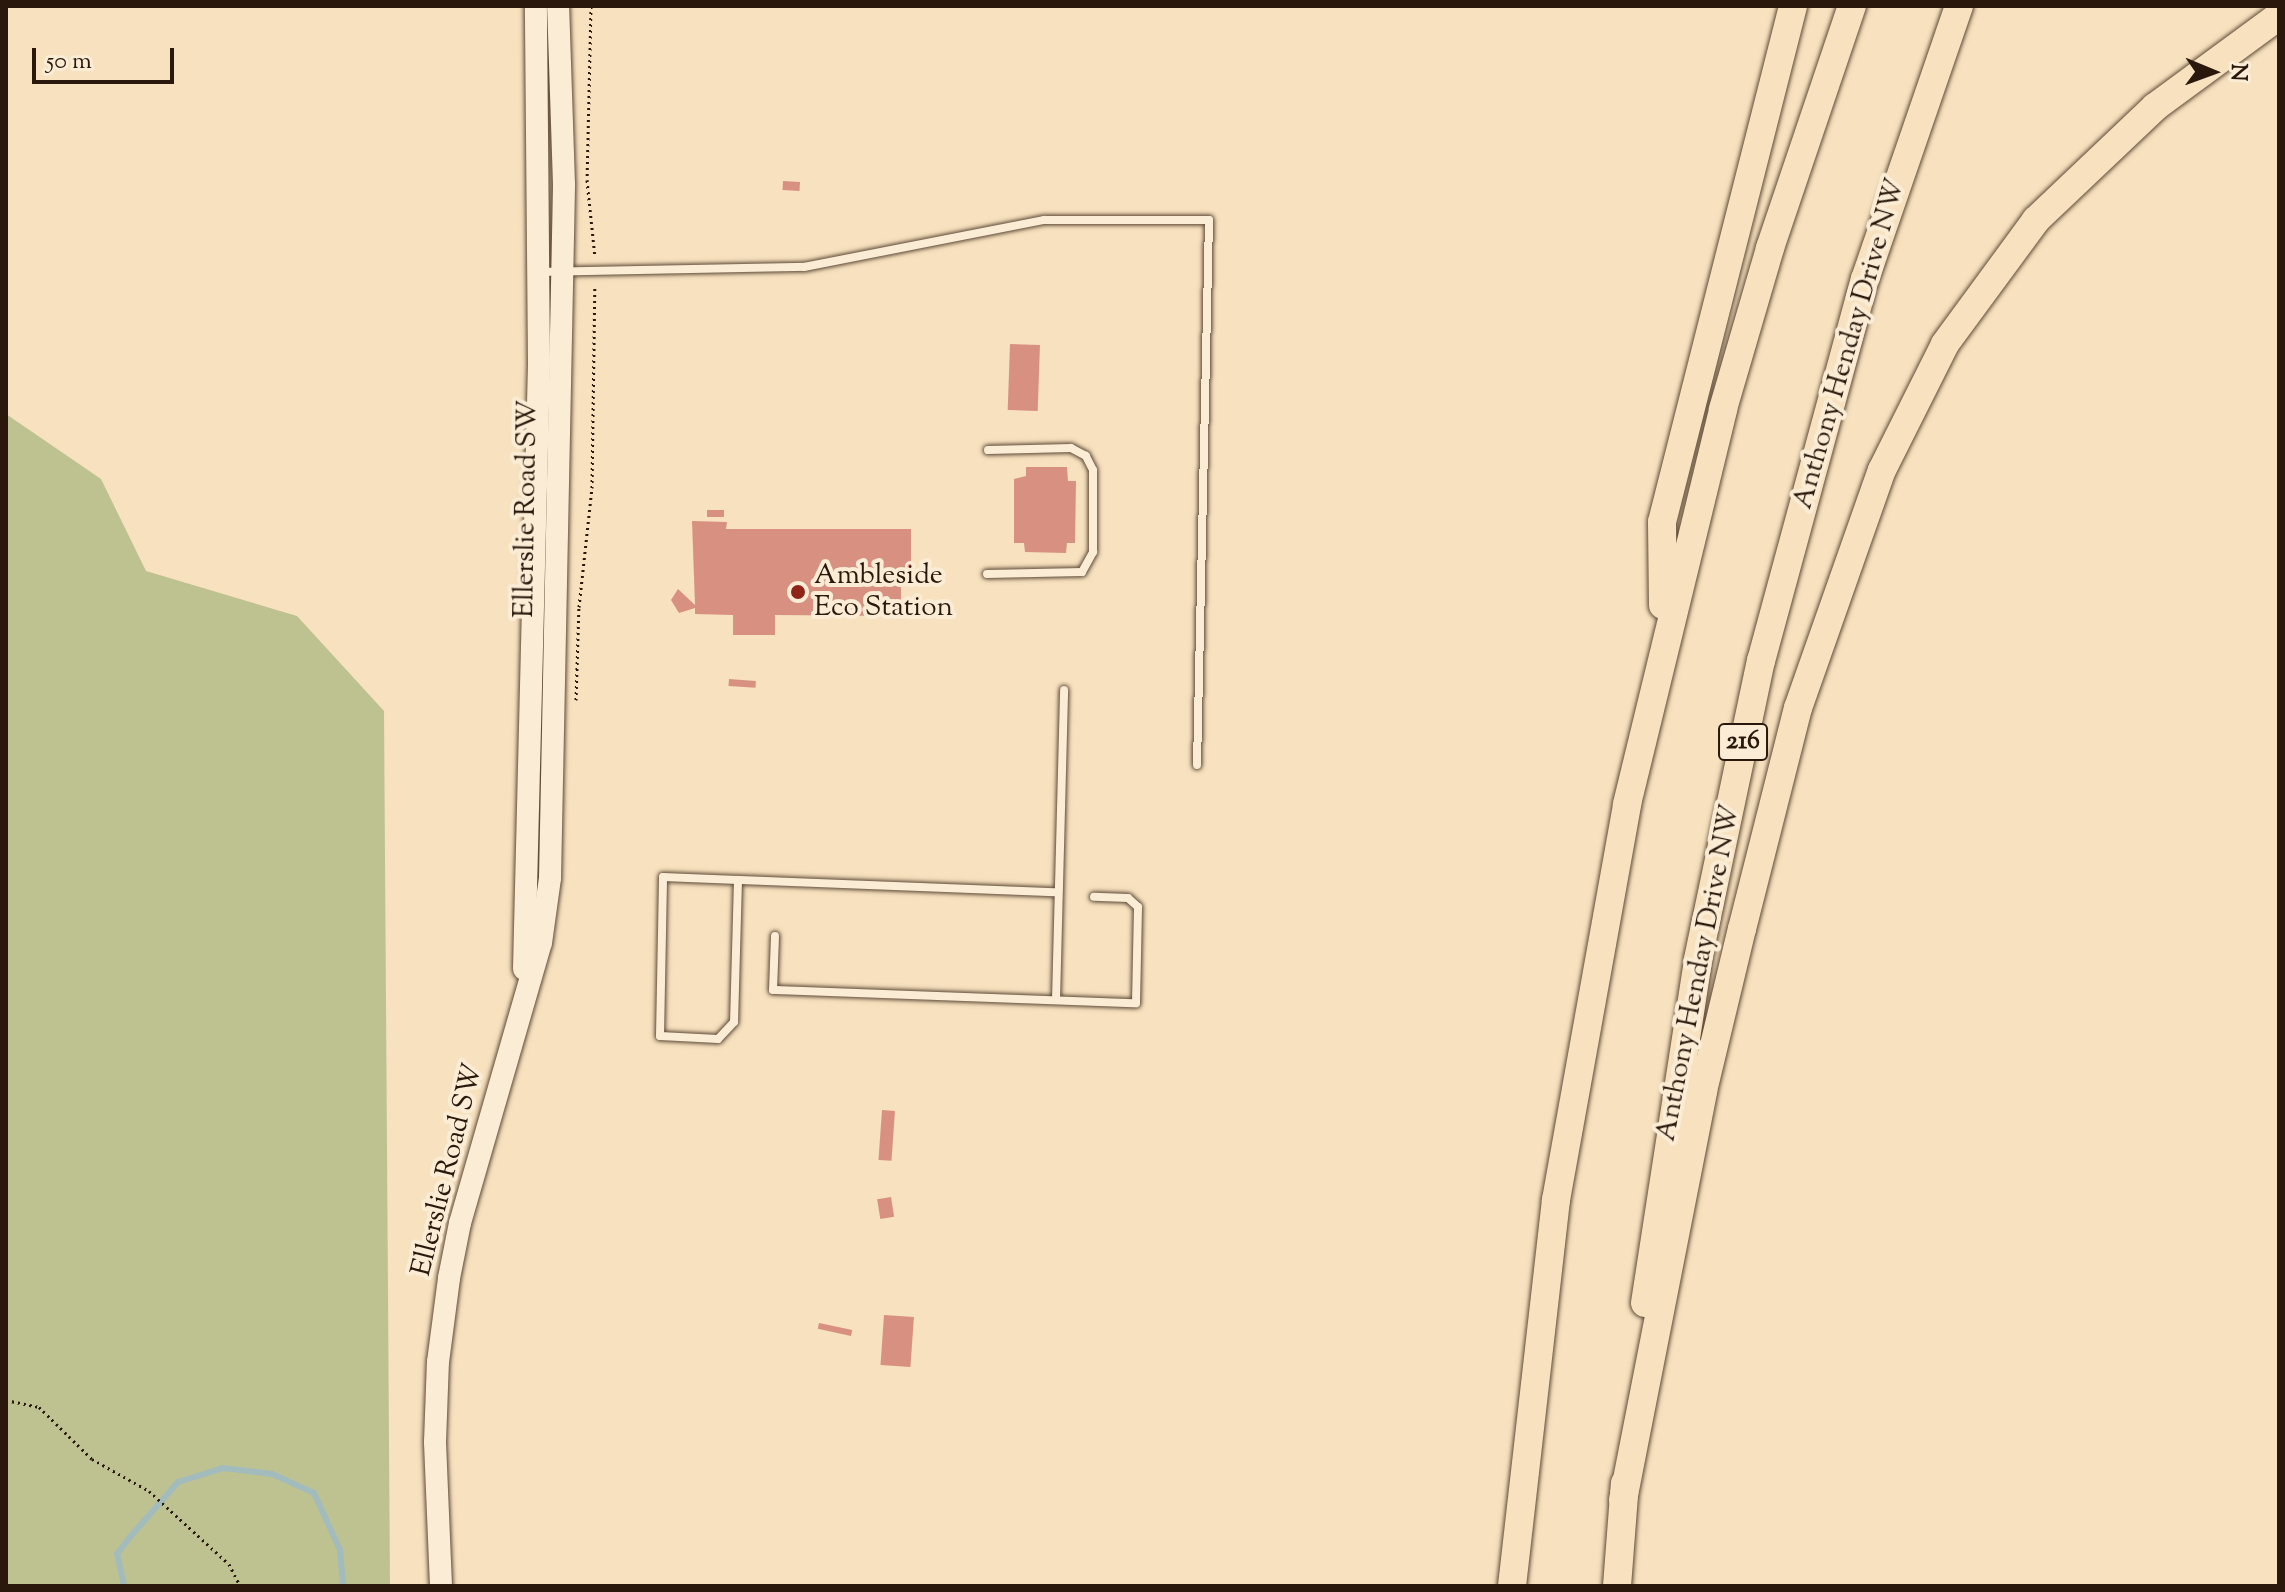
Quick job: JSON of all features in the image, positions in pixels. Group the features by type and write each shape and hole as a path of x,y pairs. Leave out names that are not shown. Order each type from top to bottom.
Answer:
{"highway":[{"path":"1663,643 1662,522 1793,6"},
{"path":"1512,1586 1556,1200 1597,957 1663,643 1770,248 1852,6"},
{"name":"Anthony Henday Drive NW","path":"1617,1586 1623,1500 1652,1234 1679,1066 1761,661 1865,279 1959,6"},
{"path":"1623,1500 1703,1091 1742,929 1798,708 1882,470 1945,344 2036,220 2155,107 2279,16"}],"main road":[{"name":"Ellerslie Road SW","path":"522,1009 531,849 539,272 536,6"},
{"name":"Ellerslie Road SW","path":"441,1586 435,1442 438,1362 447,1292 460,1223 541,943 552,842 562,272 558,6"}],"lane":[{"path":"539,272 804,267 1044,220 1209,220 1197,765"},
{"path":"987,574 1082,572 1093,552 1093,470 1086,456 1071,448 988,450"},
{"path":"1056,1000 1064,690"},
{"path":"738,880 734,1022 718,1039 660,1036 663,877 1057,892"},
{"path":"775,936 773,990 1136,1003 1138,907 1128,898 1094,897"}],"path":[{"path":"591,6 587,180 595,250"},
{"path":"575,705 592,488 595,297"},
{"path":"6,1400 39,1407 92,1459 149,1491 229,1564 240,1586"}],"green space":[{"path":"6,414 101,479 146,571 297,616 384,711 390,1586 6,1586"}],"building":[{"path":"783,181 800,182 800,191 783,190"},
{"path":"1010,344 1040,345 1038,411 1008,410"},
{"name":"Ambleside Eco Station","path":"1026,467 1067,467 1068,481 1076,481 1075,543 1067,543 1066,553 1025,552 1024,543 1014,543 1014,479 1026,476"},
{"path":"707,510 724,510 724,517 707,517"},
{"name":"Ambleside Eco Station","path":"692,521 727,522 726,529 911,529 911,570 901,570 901,616 775,615 775,635 733,635 733,615 695,614 695,608 679,613 671,600 678,589 695,605"},
{"path":"729,679 756,681 755,688 729,686"},
{"path":"882,1110 895,1111 891,1161 879,1160"},
{"path":"891,1197 894,1217 880,1219 877,1199"},
{"path":"884,1315 914,1317 910,1367 881,1365"},
{"path":"819,1323 852,1330 851,1336 818,1329"}],"waterway":[{"path":"124,1586 117,1554 130,1537 178,1482 223,1468 272,1474 314,1493 340,1550 343,1586"}],"place":[{"name":"Ambleside Eco Station","path":"798,592"}]}
